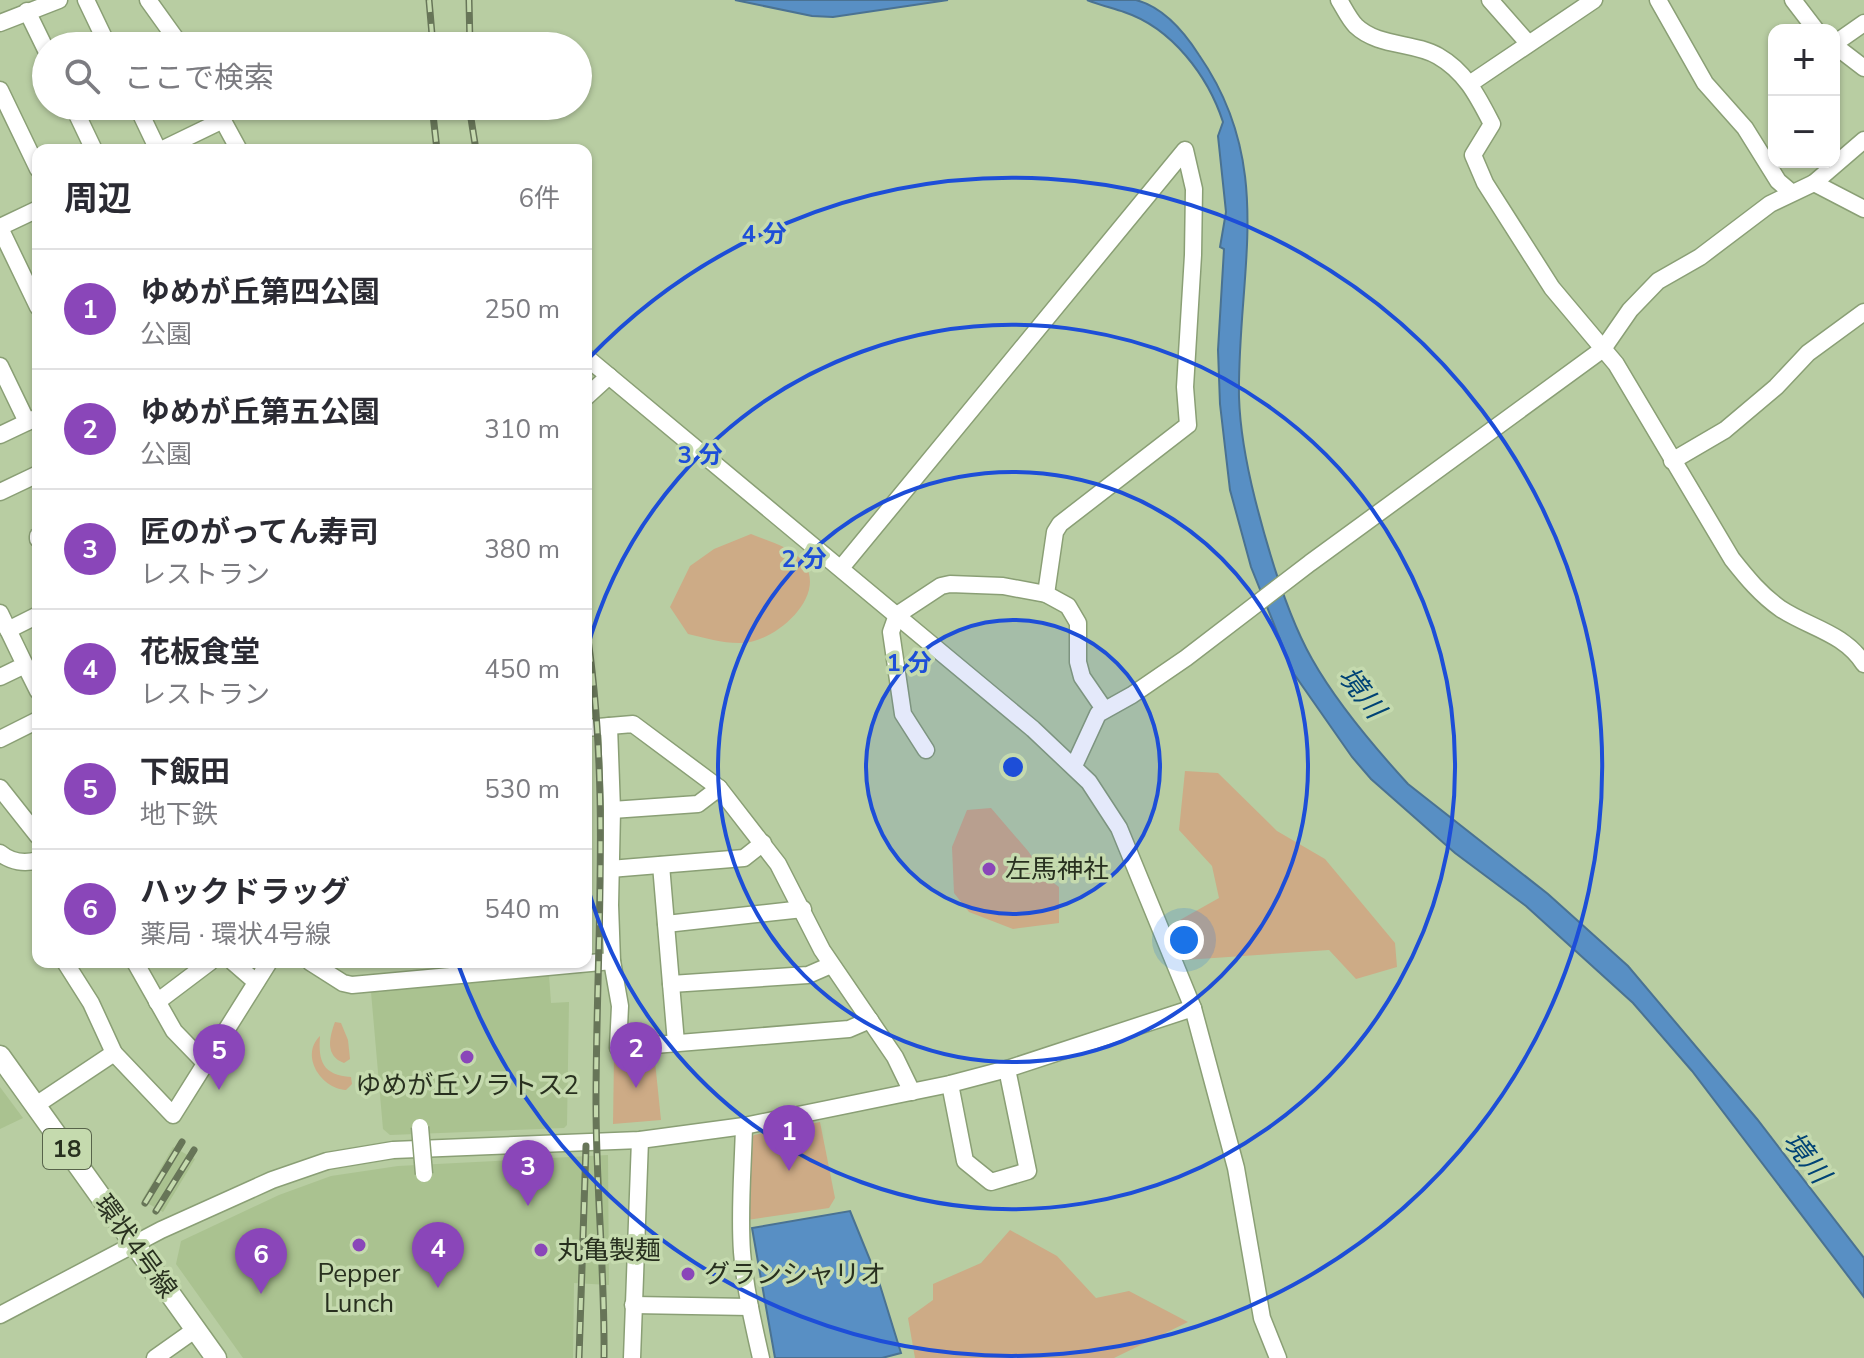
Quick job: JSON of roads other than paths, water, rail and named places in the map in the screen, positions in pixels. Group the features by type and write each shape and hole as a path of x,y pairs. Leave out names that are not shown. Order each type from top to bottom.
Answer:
{"main road":[{"name":"環状4号線","path":"0,1056 216,1358"}],"street":[{"path":"0,23 59,0"},
{"path":"86,0 101,32"},
{"path":"148,0 171,32"},
{"path":"1339,0 1357,27 1393,44 1436,54 1471,83 1492,124 1473,155 1485,183 1552,288 1623,375 1732,559 1755,589 1783,610 1835,635 1856,652 1864,664"},
{"path":"1490,0 1528,43"},
{"path":"1471,83 1594,0"},
{"path":"1658,0 1705,83 1745,128 1778,181 1791,192"},
{"path":"1793,0 1811,24"},
{"path":"27,11 37,32"},
{"path":"1840,40 1864,23"},
{"path":"1840,49 1864,68"},
{"path":"0,90 32,157"},
{"path":"80,120 91,144"},
{"path":"144,120 157,144"},
{"path":"170,144 208,120"},
{"path":"223,120 236,144"},
{"path":"1074,766 1098,714 1104,709 1132,695 1186,658 1298,572 1603,349 1630,310 1658,281 1700,257 1770,204 1814,183 1864,140"},
{"path":"841,568 1185,150 1194,189 1185,387 1188,425 1060,524 1055,532 1046,594"},
{"path":"1814,183 1864,209"},
{"path":"32,212 0,228 32,295"},
{"path":"1672,461 1725,430 1776,387 1808,353 1864,312"},
{"path":"592,362 1033,729 1074,766 1100,797 1119,828 1193,1008 1236,1168 1262,1318 1278,1358"},
{"path":"0,366 32,419 0,435"},
{"path":"592,392 609,376"},
{"path":"0,492 32,477"},
{"path":"926,750 903,714 891,632 897,615 941,586 1003,586 1046,594 1068,606 1078,623 1078,662 1082,677 1104,709"},
{"path":"32,616 2,618 32,679"},
{"path":"0,677 25,665"},
{"path":"0,739 32,723"},
{"path":"592,727 633,724 719,788 790,882 822,950 895,1057 912,1092"},
{"path":"609,726 612,961 620,1006 618,1048 849,1029 870,1020"},
{"path":"0,788 32,828"},
{"path":"612,810 698,804 719,788"},
{"path":"610,869 744,858 763,843"},
{"path":"0,853 8,860 32,862"},
{"path":"661,865 676,1043"},
{"path":"666,924 803,909"},
{"path":"592,962 612,961"},
{"path":"671,984 808,975 831,965"},
{"path":"69,968 91,1003 114,1053 173,1115 265,968"},
{"path":"138,968 174,1031 206,1064"},
{"path":"157,1002 202,968"},
{"path":"240,968 256,982"},
{"path":"319,968 352,985 447,969"},
{"path":"0,1315 134,1243 272,1180 349,1156 393,1150 640,1140 744,1126 950,1084 1007,1069 1193,1008"},
{"path":"36,1105 114,1053"},
{"path":"950,1084 965,1161 991,1182 1028,1171 1007,1069"},
{"path":"744,1126 741,1220 745,1281 761,1358"},
{"path":"420,1127 424,1174"},
{"path":"632,1358 640,1140"},
{"path":"633,1305 750,1307"},
{"path":"155,1358 196,1329"}],"water":[{"path":"735,0 948,0 833,17 812,16"},
{"path":"1087,0 1136,0 1155,8 1172,22 1193,47 1223,97 1238,138 1248,222 1240,351 1242,435 1252,487 1272,560 1294,622 1312,659 1357,724 1408,784 1548,894 1628,966 1757,1119 1864,1258 1864,1297 1692,1071 1633,1003 1526,906 1455,853 1371,779 1294,674 1251,567 1230,490 1220,404 1218,350 1224,249 1220,247 1226,212 1218,136 1223,122 1198,71 1158,29 1124,12"},
{"path":"850,1211 879,1282 901,1353 882,1358 775,1358 752,1228"}],"railway":[{"path":"429,0 432,32"},
{"path":"469,0 470,32"},
{"path":"434,120 436,144"},
{"path":"471,120 475,144"},
{"path":"592,670 600,805 596,1104 604,1358"},
{"path":"145,1203 182,1142"},
{"path":"579,1358 586,1146"},
{"path":"156,1211 194,1150"}],"place":[{"name":"左馬神社","path":"989,869"},
{"name":"ゆめが丘ソラトス2","path":"467,1057"},
{"name":"ゆめが丘第五公園","path":"636,1088"},
{"name":"下飯田","path":"219,1090"},
{"name":"ゆめが丘第四公園","path":"789,1171"},
{"name":"匠のがってん寿司","path":"528,1206"},
{"name":"Pepper Lunch","path":"359,1245"},
{"name":"丸亀製麺","path":"541,1250"},
{"name":"グランシャリオ","path":"688,1274"},
{"name":"花板食堂","path":"438,1288"},
{"name":"ハックドラッグ","path":"261,1294"}],"water label":[{"name":"境川","path":"1362,692"},
{"name":"境川","path":"1807,1157"}]}
